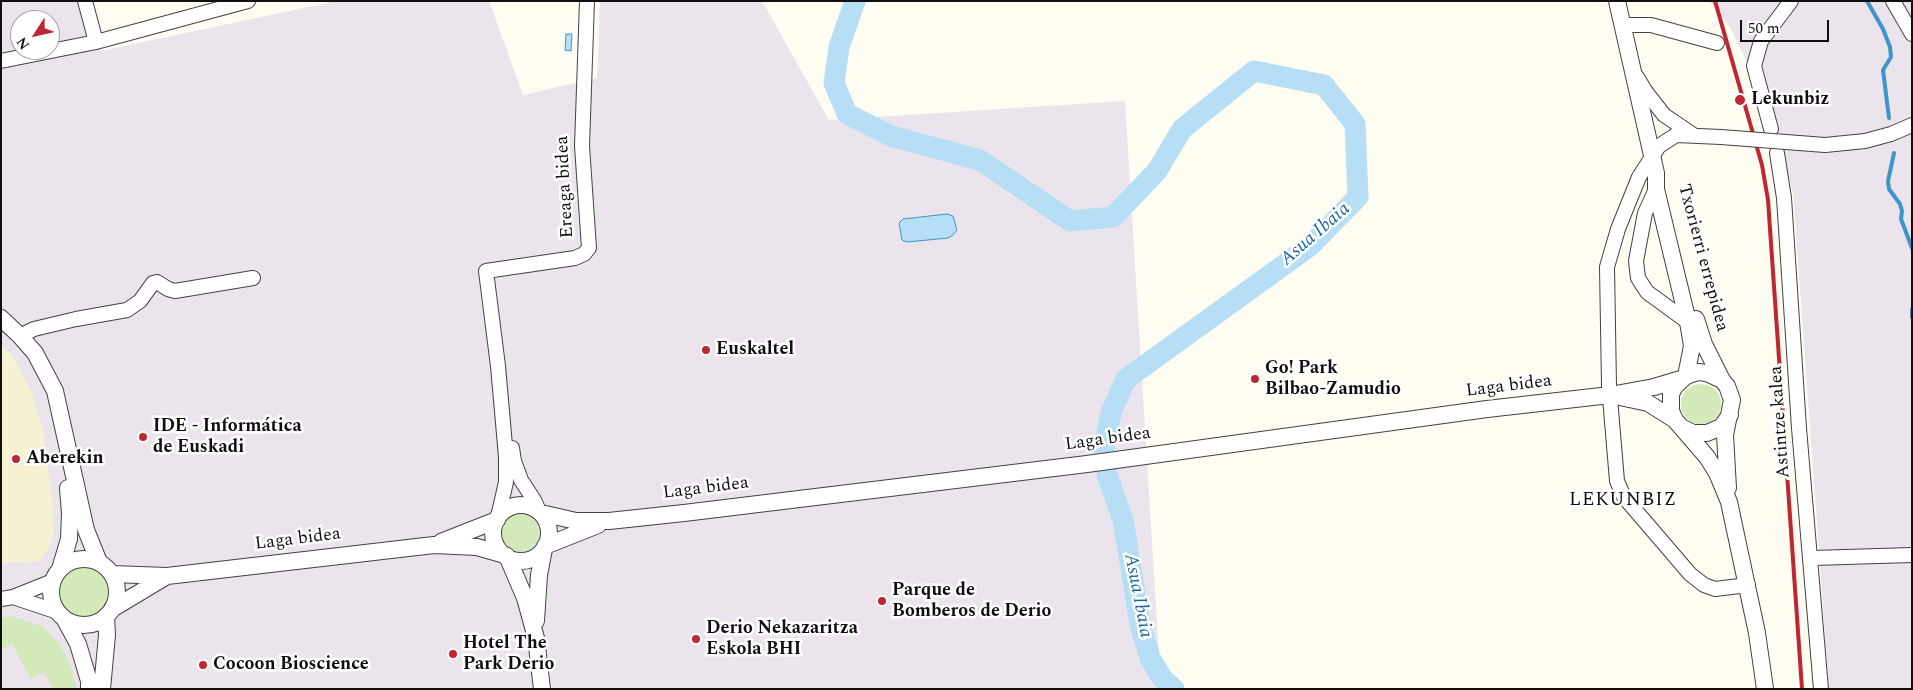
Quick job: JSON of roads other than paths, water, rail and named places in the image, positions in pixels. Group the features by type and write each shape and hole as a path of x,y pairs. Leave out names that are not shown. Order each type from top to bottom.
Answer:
{"street":[{"path":"85,1 96,42"},
{"path":"1,62 96,42 248,1"},
{"name":"Ereaga bidea","path":"497,518 506,482 506,457 502,403 486,271 575,258 584,254 589,248 582,146 587,1"},
{"name":"Txorierri errepidea","path":"1617,1 1692,346 1684,377 1671,394 1671,411 1677,422 1707,457 1717,473 1729,502"},
{"path":"1771,129 1754,66 1761,41 1791,1"},
{"path":"1893,1 1912,34"},
{"path":"1623,25 1651,25 1717,43"},
{"path":"1632,67 1646,92 1664,115 1695,136"},
{"path":"1748,586 1715,589 1704,585 1690,574 1624,497 1617,481 1610,395 1607,267 1618,229 1639,177 1651,157 1663,142 1676,135 1825,145 1865,140 1891,134 1912,125"},
{"name":"Astintze kalea","path":"1778,153 1784,198 1821,689"},
{"path":"1656,181 1644,212 1636,261 1638,278 1648,292 1688,322"},
{"name":"Txorierri errepidea","path":"1656,181 1665,192 1700,334 1730,393 1732,408 1726,435 1725,451 1729,502 1758,633 1765,689"},
{"path":"20,336 34,330 76,319 127,310 140,301 153,284 157,282 168,290 175,291 253,278"},
{"path":"1,318 35,353 55,391 86,530 99,562"},
{"path":"1610,395 1654,387 1698,372 1707,373 1722,380"},
{"path":"1610,395 1648,403 1692,433 1707,433 1721,427 1730,415"},
{"name":"Laga bidea","path":"540,512 576,521 610,521 1087,464 1459,413 1610,395"},
{"name":"Ereaga bidea","path":"502,403 510,425 514,461 521,480 540,512"},
{"path":"62,419 70,513 69,539 51,593 53,602 78,644 89,681 89,689"},
{"path":"536,638 537,598 548,529 540,512 525,505 514,506 505,510 497,518 494,539 498,548 506,556 526,598 536,638 542,689"},
{"name":"Laga bidea","path":"434,544 497,518"},
{"name":"Laga bidea","path":"544,548 566,536 610,521"},
{"name":"Laga bidea","path":"112,574 167,576 434,544 477,546 506,556"},
{"path":"506,556 516,560 527,560 536,556 544,548"},
{"path":"1812,558 1912,555"},
{"path":"7,598 57,575 68,563 77,560 86,559 99,562 107,567 112,574 117,592 109,613 102,689"},
{"name":"Laga bidea","path":"109,613 167,576"},
{"path":"7,598 61,615 72,623 82,625 95,623 109,613"}],"water":[{"path":"566,34 572,34 571,51 565,50"},
{"path":"947,214 953,216 957,230 948,238 907,242 902,240 899,223 903,219"}],"waterway":[{"name":"Asua Ibaia","path":"855,1 839,47 834,83 847,114 891,136 980,160 1070,221 1113,217 1157,171 1182,129 1254,71 1324,85 1355,124 1358,197 1310,246 1126,379 1112,410 1104,445 1107,475 1123,520 1140,624 1150,658 1162,678 1174,689"},
{"path":"1867,1 1883,29 1890,47 1891,57 1883,70 1889,118"},
{"path":"1894,153 1888,181 1889,189 1900,204 1902,211 1901,219 1912,248"},
{"path":"1912,309 1912,317"}],"railway":[{"path":"1715,1 1762,165 1768,200 1802,689"}],"place":[{"name":"Lekunbiz","path":"1740,100"},
{"name":"Euskaltel","path":"706,350"},
{"name":"Go! Park Bilbao-Zamudio","path":"1255,379"},
{"name":"IDE - Informática de Euskadi","path":"143,437"},
{"name":"Aberekin","path":"16,459"},
{"name":"Parque de Bomberos de Derio","path":"882,601"},
{"name":"Derio Nekazaritza Eskola BHI","path":"696,639"},
{"name":"Hotel The Park Derio","path":"453,654"},
{"name":"Cocoon Bioscience","path":"203,665"}],"district":[{"name":"LEKUNBIZ","path":"1623,501"}]}
